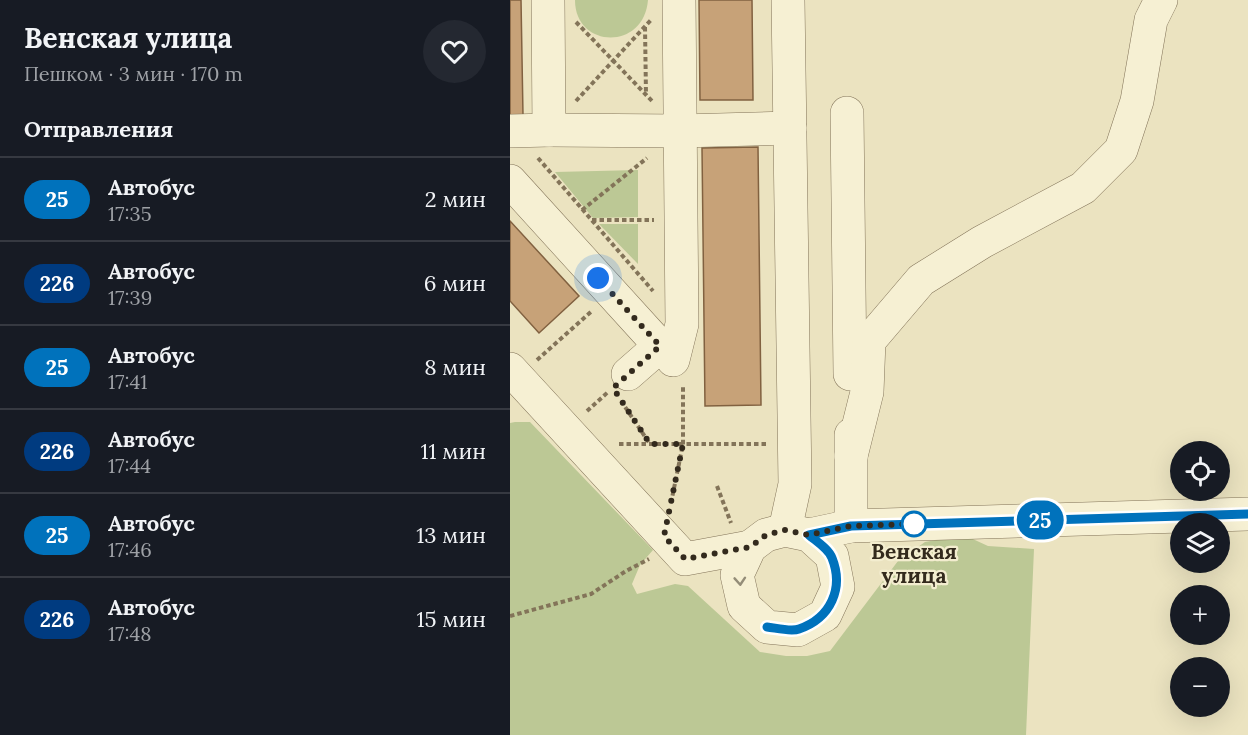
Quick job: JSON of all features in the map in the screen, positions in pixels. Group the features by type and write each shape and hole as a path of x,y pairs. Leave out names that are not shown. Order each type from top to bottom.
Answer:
{"street":[{"path":"788,0 797,532"},
{"path":"851,456 867,392 869,341 921,280 982,242 1083,188 1121,150 1137,101 1151,20 1161,0"},
{"path":"510,181 673,360 682,324 681,131 666,9"},
{"path":"549,130 560,10"},
{"path":"847,113 851,526"},
{"path":"512,131 681,131 790,128"},
{"path":"621,381 660,346"},
{"path":"521,367 572,437 685,559 742,538 851,526 1248,514"},
{"path":"742,538 737,576 744,606 767,627 798,630 825,615 838,586 832,556 797,532"}],"path":[{"path":"549,130 645,27 666,9"},
{"path":"556,231 681,131 560,10"},
{"path":"645,27 646,95"},
{"path":"512,131 654,291"},
{"path":"592,220 682,220"},
{"path":"521,367 598,305"},
{"path":"572,437 621,381 650,444"},
{"path":"510,616 591,594 669,542 683,444 683,384"},
{"path":"572,437 650,444 777,444"},
{"path":"717,486 742,538"}],"green space":[{"path":"575,0 648,0 644,17 635,28 623,35 610,38 597,35 586,28 578,16"},
{"path":"638,170 638,217 593,218 555,172"},
{"path":"599,224 638,224 638,264"},
{"path":"530,422 653,550 640,565 632,584 637,594 675,584 688,586 760,652 807,656 830,651 898,561 925,542 964,535 988,546 1034,549 1026,735 510,735 510,423"}],"building":[{"path":"510,0 521,0 523,115 510,115"},
{"path":"699,0 752,0 753,100 700,100"},
{"path":"758,147 761,405 705,406 702,148"},
{"path":"510,221 579,296 539,333 510,301"}],"bus line":[{"name":"25","path":"767,627 798,630 825,615 838,586 832,556 809,535 851,526 1248,514"}],"place":[{"name":"Венская улица","path":"914,524"}],"route":[{"path":"598,278 660,346 613,388 650,444 683,444 664,536 685,559 750,547 766,535 785,530 809,535 851,526 914,524"}]}
